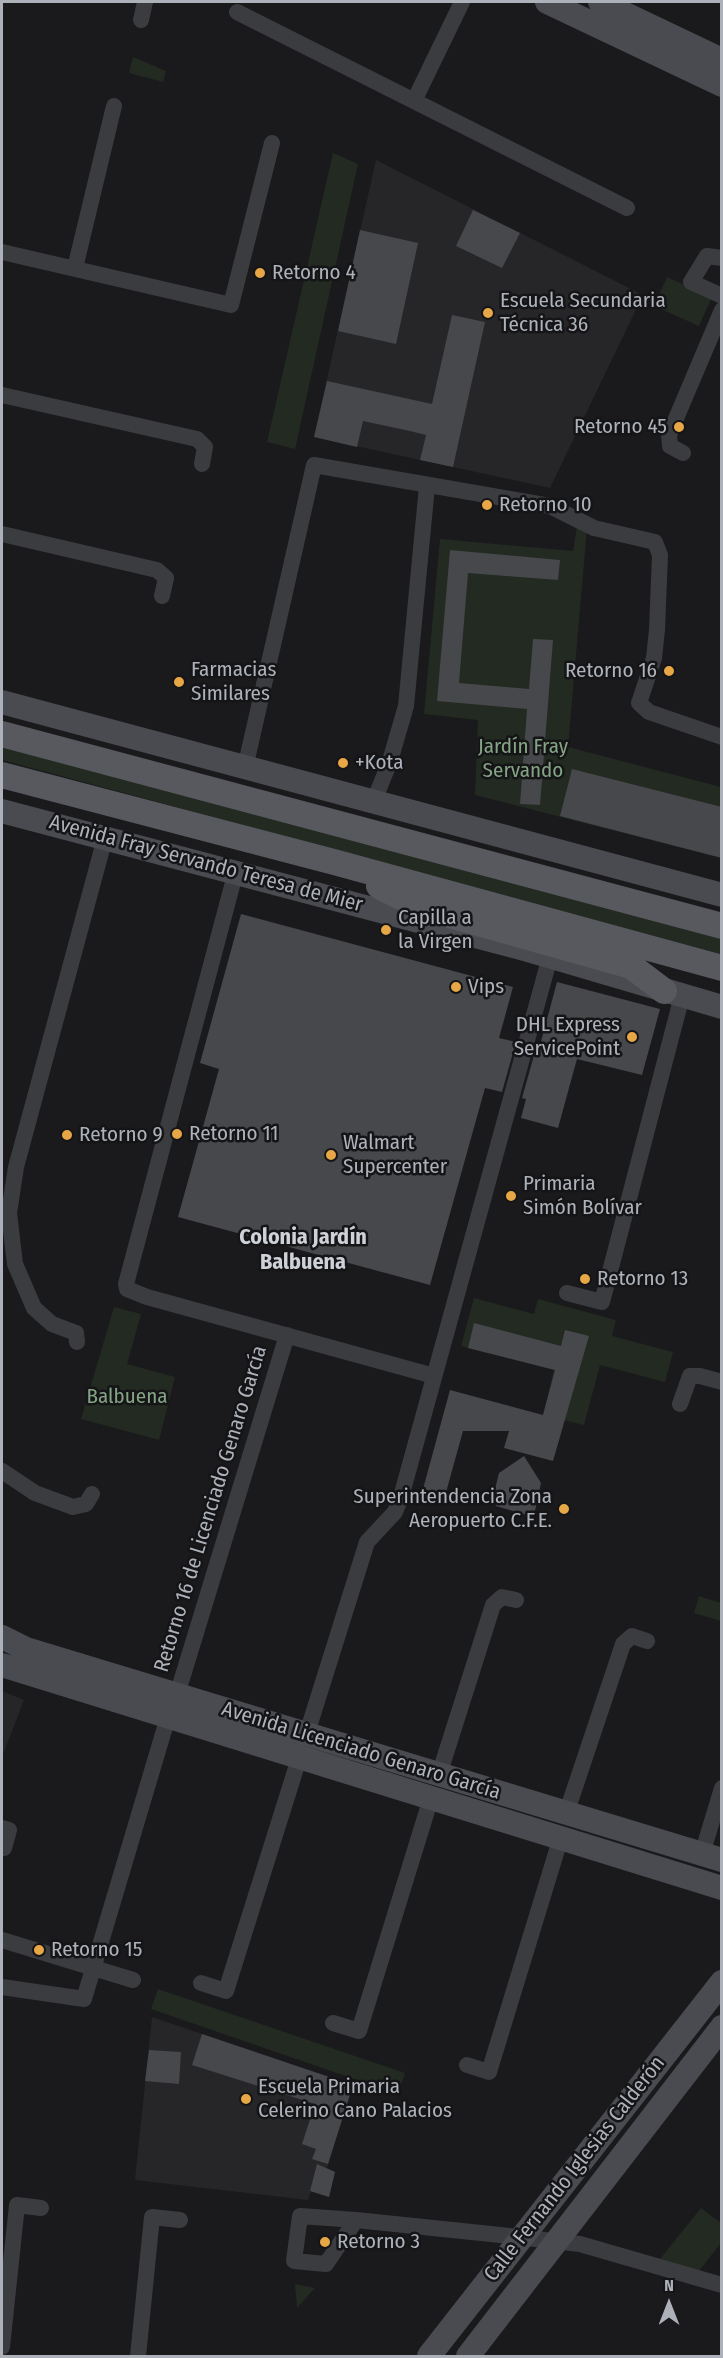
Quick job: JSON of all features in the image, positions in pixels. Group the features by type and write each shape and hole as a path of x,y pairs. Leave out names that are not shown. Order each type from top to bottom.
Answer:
{"main road":[{"path":"2,734 722,926"},
{"name":"Avenida Fray Servando Teresa de Mier","path":"2,775 334,862 722,968"},
{"path":"334,862 422,907 631,966 673,994"}],"street":[{"path":"141,20 145,2"},
{"path":"414,101 462,2"},
{"path":"551,2 722,85"},
{"path":"607,3 722,60"},
{"path":"237,12 627,208"},
{"path":"75,268 114,106"},
{"path":"2,252 231,304 272,142"},
{"path":"722,258 707,256 691,282 722,296"},
{"path":"683,453 670,446 669,435 722,310"},
{"path":"2,394 197,439 205,447 202,464"},
{"path":"244,768 315,465 550,506 594,528 655,542 660,555 657,630 654,658 639,703 649,712 722,737"},
{"path":"374,801 390,761 406,706 427,486"},
{"path":"2,534 157,570 166,578 162,596"},
{"path":"2,702 722,895"},
{"name":"Avenida Fray Servando Teresa de Mier","path":"2,811 236,871 722,1007"},
{"path":"77,1342 76,1334 52,1324 34,1308 15,1264 9,1213 16,1167 105,838"},
{"path":"236,871 126,1284 127,1289 434,1376"},
{"path":"201,1983 226,1991 367,1542 395,1512 550,957"},
{"path":"567,1293 602,1302 673,994"},
{"name":"Retorno 16 de Licenciado Genaro García","path":"2,1987 84,1999 287,1335"},
{"path":"680,1404 690,1376 700,1376 722,1382"},
{"path":"2,1471 35,1493 73,1507 86,1504 92,1494"},
{"path":"439,1775 493,1605 502,1597 516,1600"},
{"path":"467,2065 489,2072 563,1826 623,1644 632,1636 648,1641"},
{"name":"Avenida Licenciado Genaro García","path":"2,1637 54,1670"},
{"name":"Avenida Licenciado Genaro García","path":"2,1665 54,1670 172,1706 301,1757 431,1798 712,1857"},
{"name":"Avenida Licenciado Genaro García","path":"172,1706 306,1733 439,1775 722,1888"},
{"path":"712,1857 722,1788"},
{"path":"333,2024 359,2031 431,1798"},
{"path":"2,1828 9,1830 4,1848"},
{"path":"2,1940 133,1980"},
{"name":"Calle Fernando Iglesias Calderón","path":"429,2356 722,1982"},
{"name":"Calle Fernando Iglesias Calderón","path":"468,2356 719,2035"},
{"path":"2,2347 17,2205 41,2208"},
{"path":"138,2356 152,2217 180,2220"},
{"path":"356,2220 580,2244 722,2285"}],"shaded area":[{"name":"Escuela Secundaria Técnica 36","path":"376,160 643,295 550,488 314,437"},
{"path":"2,1691 24,1700 2,1757"},
{"name":"Escuela Primaria Celerino Cano Palacios","path":"152,2017 353,2085 327,2168 335,2172 329,2197 311,2191 308,2200 135,2180"}],"green space":[{"path":"133,57 166,71 163,82 129,73"},
{"path":"333,153 358,164 295,449 267,442"},
{"path":"667,277 712,297 699,326 654,306"},
{"name":"Jardín Fray Servando","path":"577,526 587,528 568,747 721,787 721,858 475,795 478,720 424,714 440,539 573,551"},
{"path":"2,738 721,936 721,954 2,760"},
{"path":"474,1298 534,1314 538,1299 616,1320 612,1336 673,1352 665,1382 600,1365 584,1425 543,1415 554,1370 461,1346"},
{"name":"Balbuena","path":"114,1307 141,1314 127,1364 175,1377 159,1440 81,1419"},
{"path":"699,1596 721,1603 721,1621 694,1613"},
{"path":"158,1989 405,2073 398,2094 151,2009"},
{"path":"701,2208 721,2223 721,2243 699,2271 660,2259"},
{"path":"295,2284 315,2288 297,2308"}],"building":[{"path":"473,210 520,233 502,268 456,246"},
{"path":"360,230 418,243 396,344 338,331"},
{"path":"452,315 485,322 453,467 420,460 426,435 410,431 363,421 357,447 314,437 327,381 432,404"},
{"path":"450,550 560,560 558,580 468,573 459,683 529,689 533,639 553,640 540,805 520,804 527,709 437,701"},
{"path":"572,769 722,807 722,858 560,816"},
{"name":"Walmart Supercenter","path":"241,914 513,987 499,1038 516,1042 502,1092 485,1088 430,1285 178,1217 219,1069 200,1063"},
{"path":"557,982 660,1009 642,1075 577,1059 558,1128 521,1118 526,1099 522,1098 536,1048 539,1049"},
{"path":"474,1323 561,1346 565,1330 589,1336 553,1461 504,1448 509,1431 463,1431 445,1496 423,1489 450,1390 543,1415 555,1370 468,1348"},
{"path":"524,1456 541,1483 535,1511 527,1515 496,1506 493,1497 499,1473"},
{"path":"202,2034 353,2085 328,2164 312,2159 316,2149 302,2144 315,2104 192,2065"},
{"path":"149,2050 181,2052 179,2084 145,2081"},
{"path":"317,2164 335,2172 329,2197 310,2191"}],"place":[{"name":"Retorno 4","path":"260,273"},
{"name":"Escuela Secundaria Técnica 36","path":"488,313"},
{"name":"Retorno 45","path":"679,427"},
{"name":"Retorno 10","path":"487,505"},
{"name":"Retorno 16","path":"669,671"},
{"name":"Farmacias Similares","path":"179,682"},
{"name":"+Kota","path":"343,763"},
{"name":"Capilla a la Virgen","path":"386,930"},
{"name":"Vips","path":"456,987"},
{"name":"DHL Express ServicePoint","path":"632,1037"},
{"name":"Retorno 11","path":"177,1134"},
{"name":"Retorno 9","path":"67,1135"},
{"name":"Walmart Supercenter","path":"331,1155"},
{"name":"Primaria Simón Bolívar","path":"511,1196"},
{"name":"Retorno 13","path":"585,1279"},
{"name":"Superintendencia Zona Aeropuerto C.F.E.","path":"564,1509"},
{"name":"Retorno 15","path":"39,1950"},
{"name":"Escuela Primaria Celerino Cano Palacios","path":"246,2099"},
{"name":"Retorno 3","path":"325,2242"}],"district":[{"name":"Colonia Jardín Balbuena","path":"303,1250"}]}
